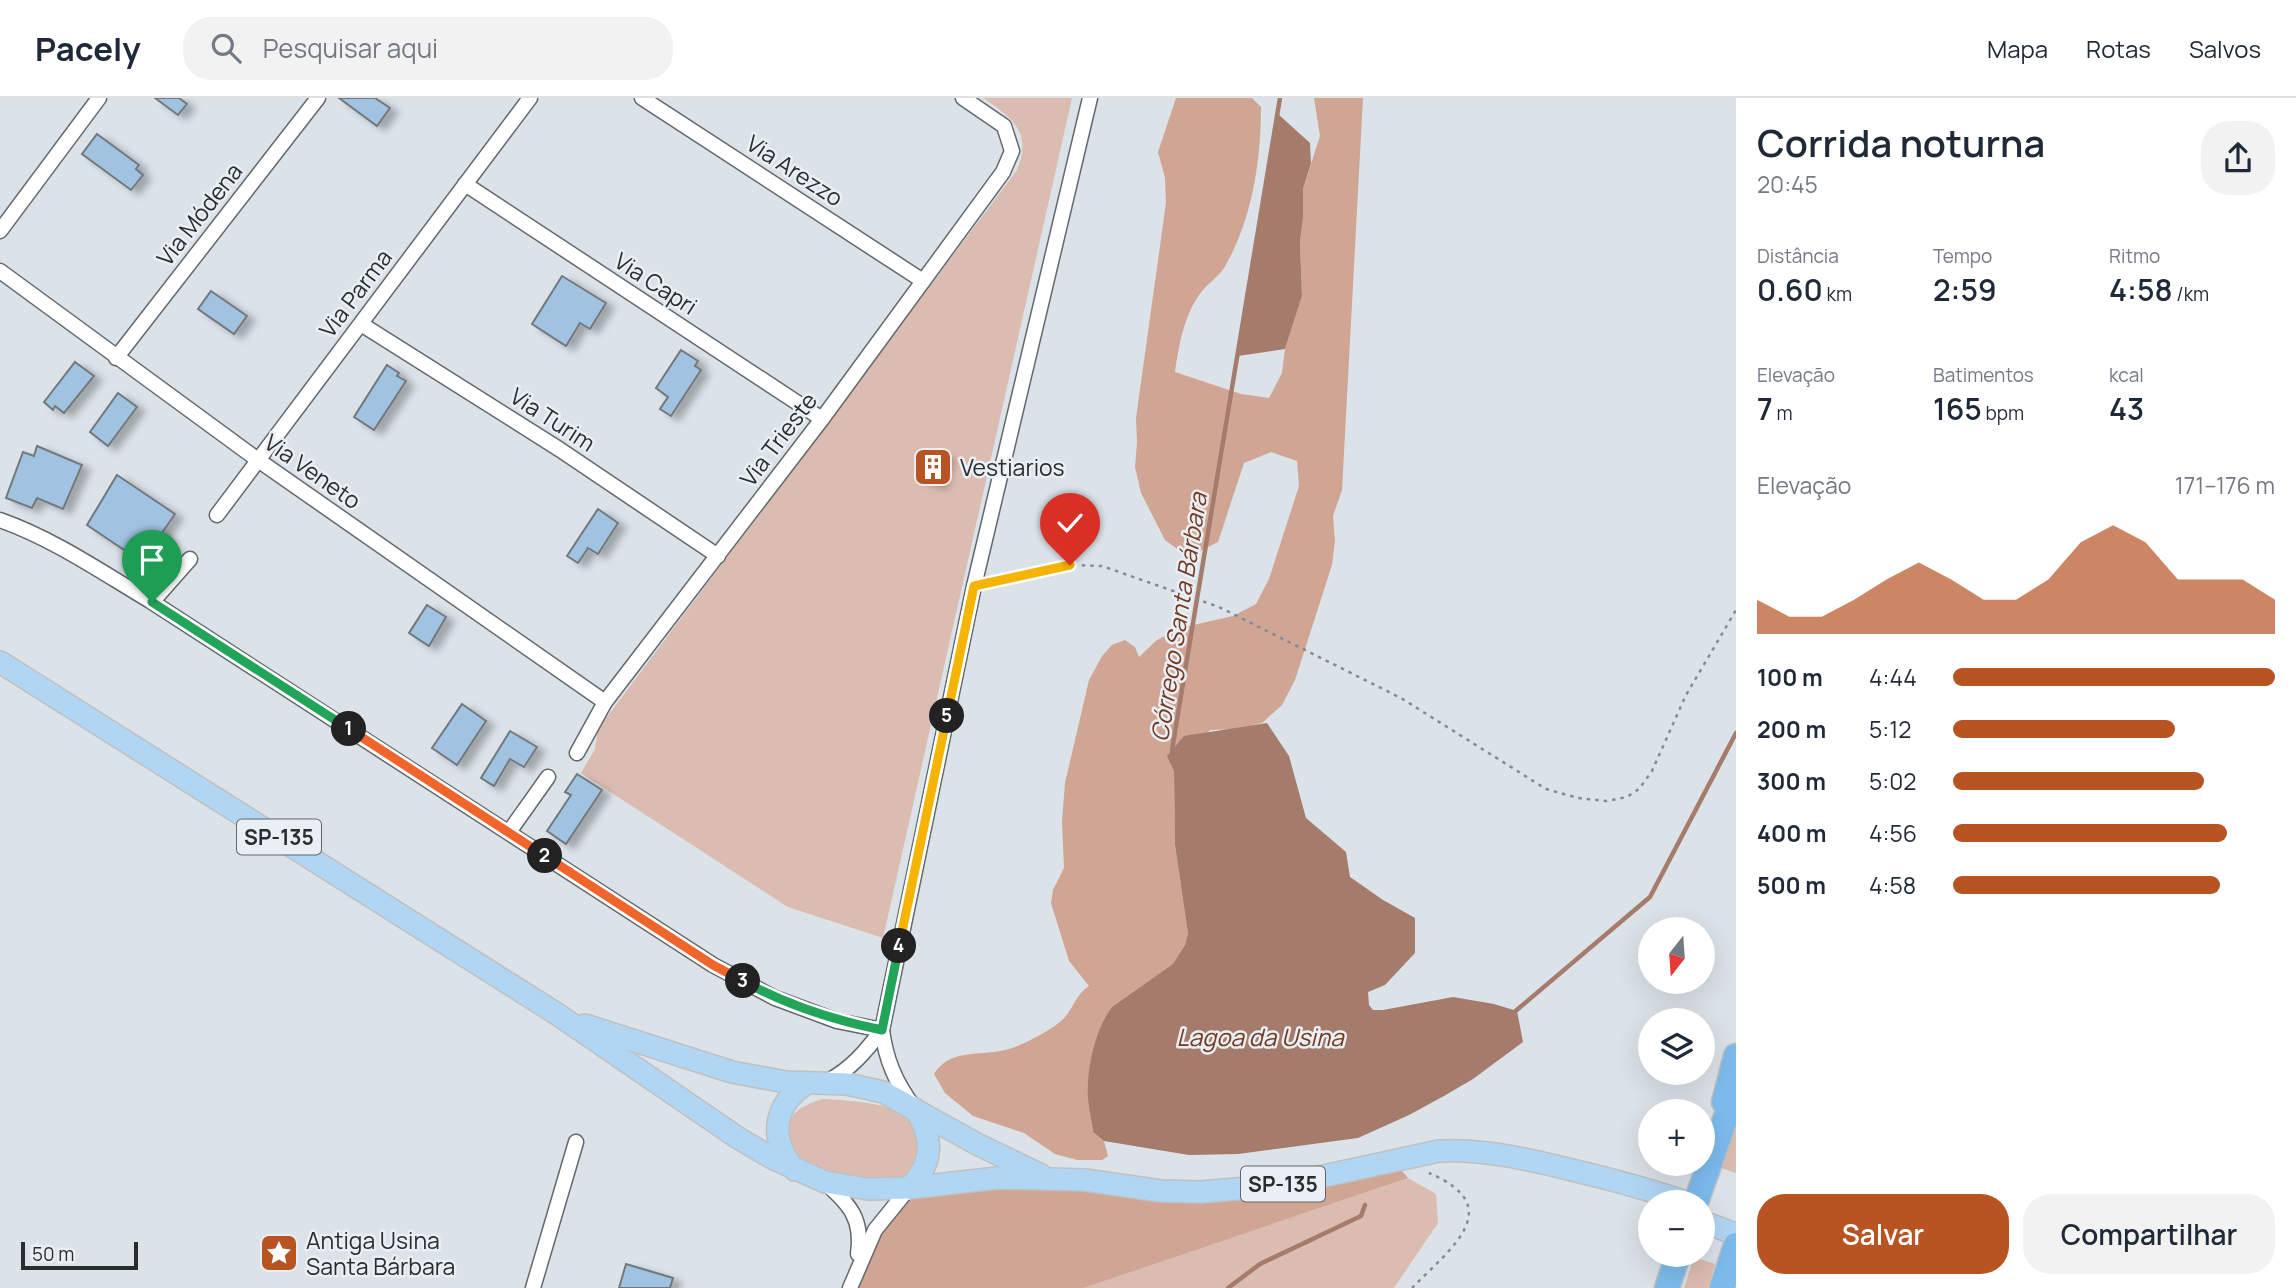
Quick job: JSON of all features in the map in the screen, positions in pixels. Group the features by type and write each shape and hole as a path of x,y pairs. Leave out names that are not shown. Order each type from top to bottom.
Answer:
{"highway":[{"path":"1715,1139 1736,1056"},
{"path":"1715,1146 1736,1088"},
{"path":"1730,1285 1736,1245"},
{"path":"1667,1288 1674,1267"}],"main road":[{"name":"SP-135","path":"0,662 557,1014 738,1138 795,1170 825,1182 868,1189 909,1188 997,1178 1049,1179 1085,1180 1161,1191 1201,1192 1282,1185 1439,1151 1463,1150 1514,1156 1645,1190"},
{"name":"SP-135","path":"557,1014 631,1041 732,1072 865,1087 883,1092 977,1144 1049,1179"},
{"path":"795,1170 780,1149 778,1123 787,1100 816,1083"},
{"path":"909,1188 926,1164 929,1149 927,1134 915,1108"},
{"name":"SP-135","path":"1514,1156 1638,1199"},
{"path":"1715,1212 1736,1220"},
{"path":"1715,1226 1736,1234"}],"street":[{"path":"0,231 99,98"},
{"name":"Via Módena","path":"116,358 318,98"},
{"name":"Via Arezzo","path":"642,98 923,281"},
{"name":"Via Trieste","path":"576,753 605,702 822,419 1003,172 1012,151 1004,125 963,98"},
{"path":"915,1108 898,1086 887,1061 882,1030 974,586 1090,98"},
{"name":"Via Parma","path":"217,515 528,99"},
{"name":"Via Capri","path":"466,184 822,419"},
{"name":"Via Veneto","path":"0,271 258,460 605,702"},
{"name":"Via Turim","path":"361,324 559,449 718,556"},
{"path":"0,520 18,526 68,552 152,602 713,965 775,998 837,1021 882,1030"},
{"path":"152,602 190,559"},
{"path":"509,832 548,777"},
{"path":"816,1083 850,1067 865,1053 882,1030"},
{"path":"533,1288 576,1142"},
{"path":"825,1182 853,1210 860,1239 856,1270"},
{"path":"850,1288 875,1230 909,1188"}],"path":[{"path":"974,586 1070,565 1102,566 1219,607 1401,698 1546,789 1578,798 1607,801 1626,797 1639,789 1657,761 1686,695 1736,610"},
{"path":"1393,1160 1432,1174 1452,1185 1465,1196 1470,1211 1466,1228 1460,1236 1412,1288"}],"shaded area":[{"path":"983,98 1072,98 883,938 788,907 581,773 595,749 598,729 1017,170 1023,146 1017,127 1003,112"},
{"path":"1176,98 1252,98 1261,107 1257,169 1242,231 1224,268 1202,291 1191,310 1175,372 1241,394 1269,398 1282,373 1285,349 1302,296 1300,242 1303,189 1320,136 1314,98 1363,98 1342,490 1333,516 1335,541 1332,565 1295,680 1282,705 1262,723 1235,729 1210,730 1174,771 1175,845 1188,934 1174,964 1112,1007 1097,1039 1088,1097 1093,1132 1104,1141 1108,1156 1102,1160 1077,1160 1055,1154 1024,1133 973,1116 945,1093 934,1074 949,1060 958,1056 1009,1049 1040,1035 1062,1020 1089,986 1069,961 1051,903 1053,890 1064,868 1062,821 1065,783 1089,680 1102,656 1112,645 1125,640 1135,647 1139,657 1157,640 1180,628 1233,616 1256,604 1269,579 1299,486 1297,461 1271,452 1244,463 1218,542 1188,557 1165,540 1141,493 1135,467 1136,418 1166,203 1165,178 1158,152"},
{"path":"822,1099 883,1106 906,1114 918,1127 923,1140 912,1172 902,1179 860,1181 829,1175 796,1158 789,1136 790,1120 801,1108"},
{"path":"1736,1124 1736,1173 1721,1168"},
{"path":"1393,1160 1408,1178 1084,1288 850,1288 856,1270 909,1188 967,1181 1161,1191"},
{"path":"1408,1178 1436,1194 1438,1223 1394,1288 1084,1288"},
{"path":"1691,1267 1714,1267 1708,1288 1684,1288"}],"water":[{"path":"1278,114 1310,143 1311,163 1303,189 1300,242 1302,296 1285,349 1238,356"},
{"name":"Lagoa da Usina","path":"1267,723 1289,756 1306,818 1346,852 1350,877 1415,918 1415,953 1385,985 1368,992 1369,1005 1373,1010 1453,997 1494,1004 1517,1011 1523,1042 1473,1079 1444,1096 1358,1138 1238,1154 1189,1155 1104,1141 1093,1132 1088,1099 1090,1063 1096,1038 1112,1007 1173,964 1185,945 1188,934 1175,845 1174,771 1167,756 1184,736"}],"building":[{"path":"155,98 179,98 187,104 178,115"},
{"path":"339,98 375,98 390,108 377,126"},
{"path":"97,134 139,165 136,169 143,175 131,190 82,154"},
{"path":"562,276 606,303 590,329 580,323 566,346 532,324"},
{"path":"211,291 247,316 234,334 198,309"},
{"path":"681,350 698,361 695,366 701,370 671,416 660,409 668,397 656,388"},
{"path":"75,362 94,376 64,413 55,406 53,410 44,402"},
{"path":"387,365 406,381 374,430 354,417"},
{"path":"118,393 137,407 108,446 90,432"},
{"path":"37,446 82,465 63,509 37,498 32,508 6,498 23,452 34,456"},
{"name":"Vestiarios","path":"928,450 946,455 939,484 920,479"},
{"path":"117,475 175,514 142,562 87,525"},
{"path":"598,509 618,523 598,554 588,548 578,563 567,556"},
{"path":"427,605 446,617 429,646 409,633"},
{"path":"462,704 486,721 457,765 432,748"},
{"path":"510,731 537,747 524,767 510,759 494,786 481,778"},
{"path":"577,774 602,790 566,844 547,831 571,795 565,792"},
{"path":"626,1264 673,1278 670,1288 619,1288"}],"waterway":[{"name":"Córrego Santa Bárbara","path":"1174,753 1172,750 1280,98"},
{"path":"1512,1014 1650,897 1736,733"},
{"name":"Córrego Santa Bárbara","path":"1228,1288 1260,1264 1361,1216 1365,1205"}],"place":[{"name":"Vestiarios","path":"933,467"},
{"name":"Antiga Usina Santa Bárbara","path":"279,1253"}],"route":[{"path":"152,602 713,965 775,998 837,1021 882,1030 974,586 1070,565"}]}
